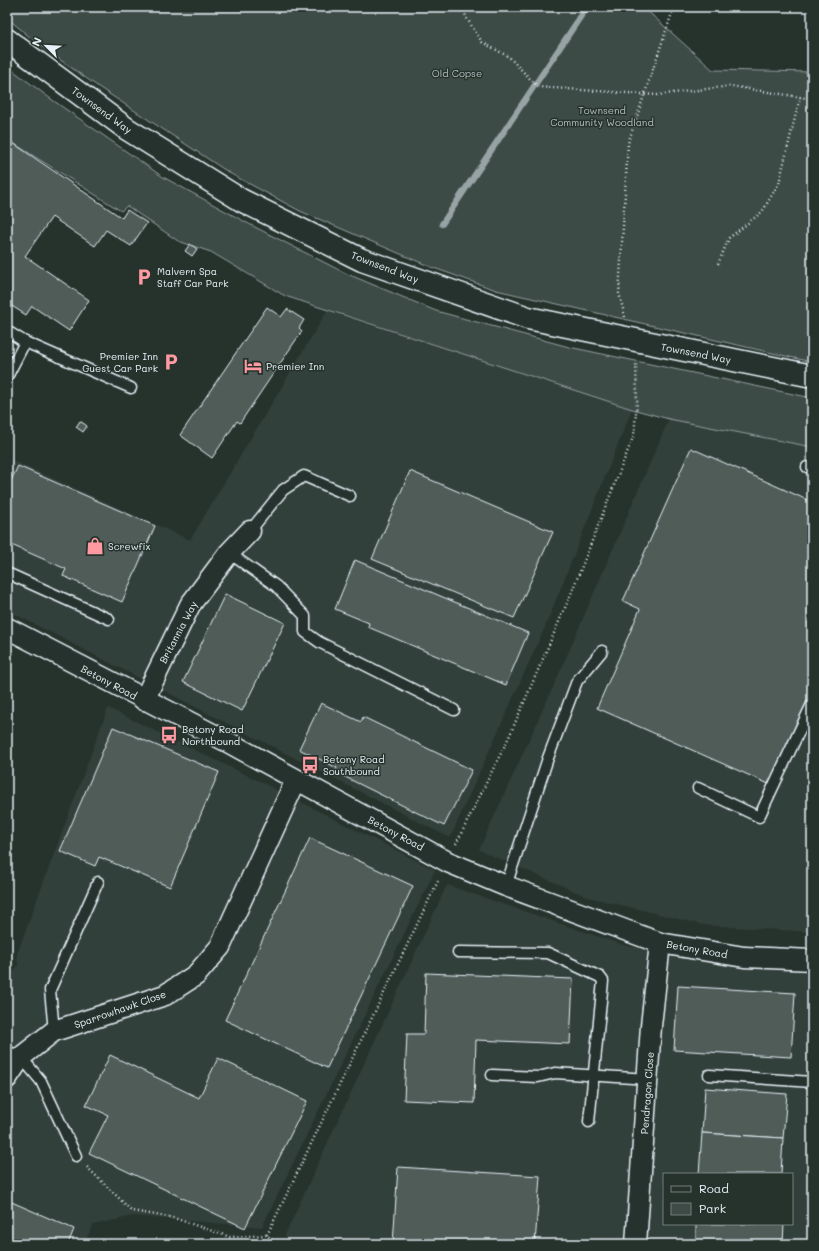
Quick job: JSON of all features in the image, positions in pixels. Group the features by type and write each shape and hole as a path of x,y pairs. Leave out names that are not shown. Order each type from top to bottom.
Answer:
{"main road":[{"name":"Townsend Way","path":"7,40 127,129 241,200 362,260 528,318 812,376"}],"street":[{"name":"Britannia Way","path":"144,700 190,605 229,553 250,530"},
{"name":"Betony Road","path":"7,628 224,740 448,862 506,886 660,943 744,957 812,960"},
{"name":"Sparrowhawk Close","path":"7,1078 14,1054 54,1031 165,995 196,975 220,947 296,780"},
{"name":"Pendragon Close","path":"636,1244 648,1079 650,1026 660,943"}],"lane":[{"path":"7,331 25,342 131,388"},
{"path":"7,377 25,342"},
{"path":"250,530 283,490 304,476 350,496"},
{"path":"229,553 276,586 305,616 305,632 454,710"},
{"path":"7,573 109,619"},
{"path":"506,886 548,758 577,681 602,651"},
{"path":"698,788 759,817 812,704"},
{"path":"54,1031 50,990 98,882"},
{"path":"458,952 548,953 600,977 603,981 589,1122"},
{"path":"14,1054 41,1081 76,1156"},
{"path":"492,1075 538,1077 555,1073 648,1079"},
{"path":"709,1075 812,1082"}],"path":[{"path":"463,7 466,17 482,42 509,57 538,87 656,95 731,86 812,99"},
{"path":"267,1235 508,737 568,601 634,435 637,402 636,357 630,340 619,292 628,143 674,7"},
{"path":"718,264 729,238 762,212 779,183 800,97"},
{"path":"76,1156 132,1211 174,1218 230,1237 267,1235 276,1244"}],"shaded area":[{"path":"327,311 632,409 548,620 450,838 7,610 7,458 190,540"},
{"path":"669,419 812,447 812,932 704,925 588,897 479,850 559,674"},
{"path":"108,708 261,782 435,870 262,1227 133,1216 93,1225 84,1244 7,1244 7,977 10,978 18,965 17,954"},
{"path":"447,885 626,946 812,973 812,1244 290,1244 285,1235"}],"green space":[{"name":"Townsend Community Woodland","path":"7,7 643,7 713,70 812,72 812,362 496,290 431,267 300,211 231,174 100,88 42,47 7,18"},
{"path":"7,66 51,99 163,177 249,224 345,273 436,311 569,347 812,398 812,447 669,419 632,409 285,296 211,252 178,241 127,206 121,211 7,139"}],"building":[{"path":"7,139 122,218 127,210 147,223 131,246 106,230 95,246 52,217 25,256 89,300 69,331 32,306 26,315 7,303"},
{"path":"190,244 197,249 192,256 185,251"},
{"name":"Premier Inn","path":"267,307 281,317 287,309 304,320 299,328 302,331 240,423 237,421 212,458 180,435"},
{"path":"80,421 87,426 83,432 76,427"},
{"path":"691,448 812,502 812,693 771,785 597,708 640,609 623,601"},
{"path":"18,466 155,526 122,602 63,576 66,569 7,543 7,489"},
{"path":"410,471 553,532 514,618 372,559"},
{"path":"355,560 528,633 506,685 368,627 369,623 335,609"},
{"path":"225,594 285,623 242,711 183,682"},
{"path":"321,703 361,722 363,717 472,770 444,826 335,772 337,768 299,749"},
{"path":"113,727 219,772 170,887 99,857 95,866 60,851"},
{"path":"310,838 413,886 327,1068 225,1020"},
{"path":"426,973 573,979 570,1044 476,1040 474,1103 404,1100 407,1034 424,1034"},
{"path":"678,986 795,993 791,1057 674,1050"},
{"path":"110,1055 199,1098 218,1058 307,1101 245,1228 89,1153 108,1115 86,1105"},
{"path":"705,1088 787,1094 783,1138 702,1133"},
{"path":"702,1133 783,1138 781,1173 699,1173"},
{"path":"398,1167 540,1176 535,1244 393,1244"},
{"path":"7,1200 74,1229 68,1244 7,1244"},
{"path":"696,1225 784,1225 783,1244 696,1244"}],"waterway":[{"path":"442,224 587,7"}],"place":[{"name":"Malvern Spa Staff Car Park","path":"144,277"},
{"name":"Premier Inn Guest Car Park","path":"171,362"},
{"name":"Premier Inn","path":"253,366"},
{"name":"Screwfix","path":"95,546"},
{"name":"Betony Road Northbound","path":"169,735"},
{"name":"Betony Road Southbound","path":"310,765"}],"park label":[{"name":"Old Copse","path":"457,73"}]}
